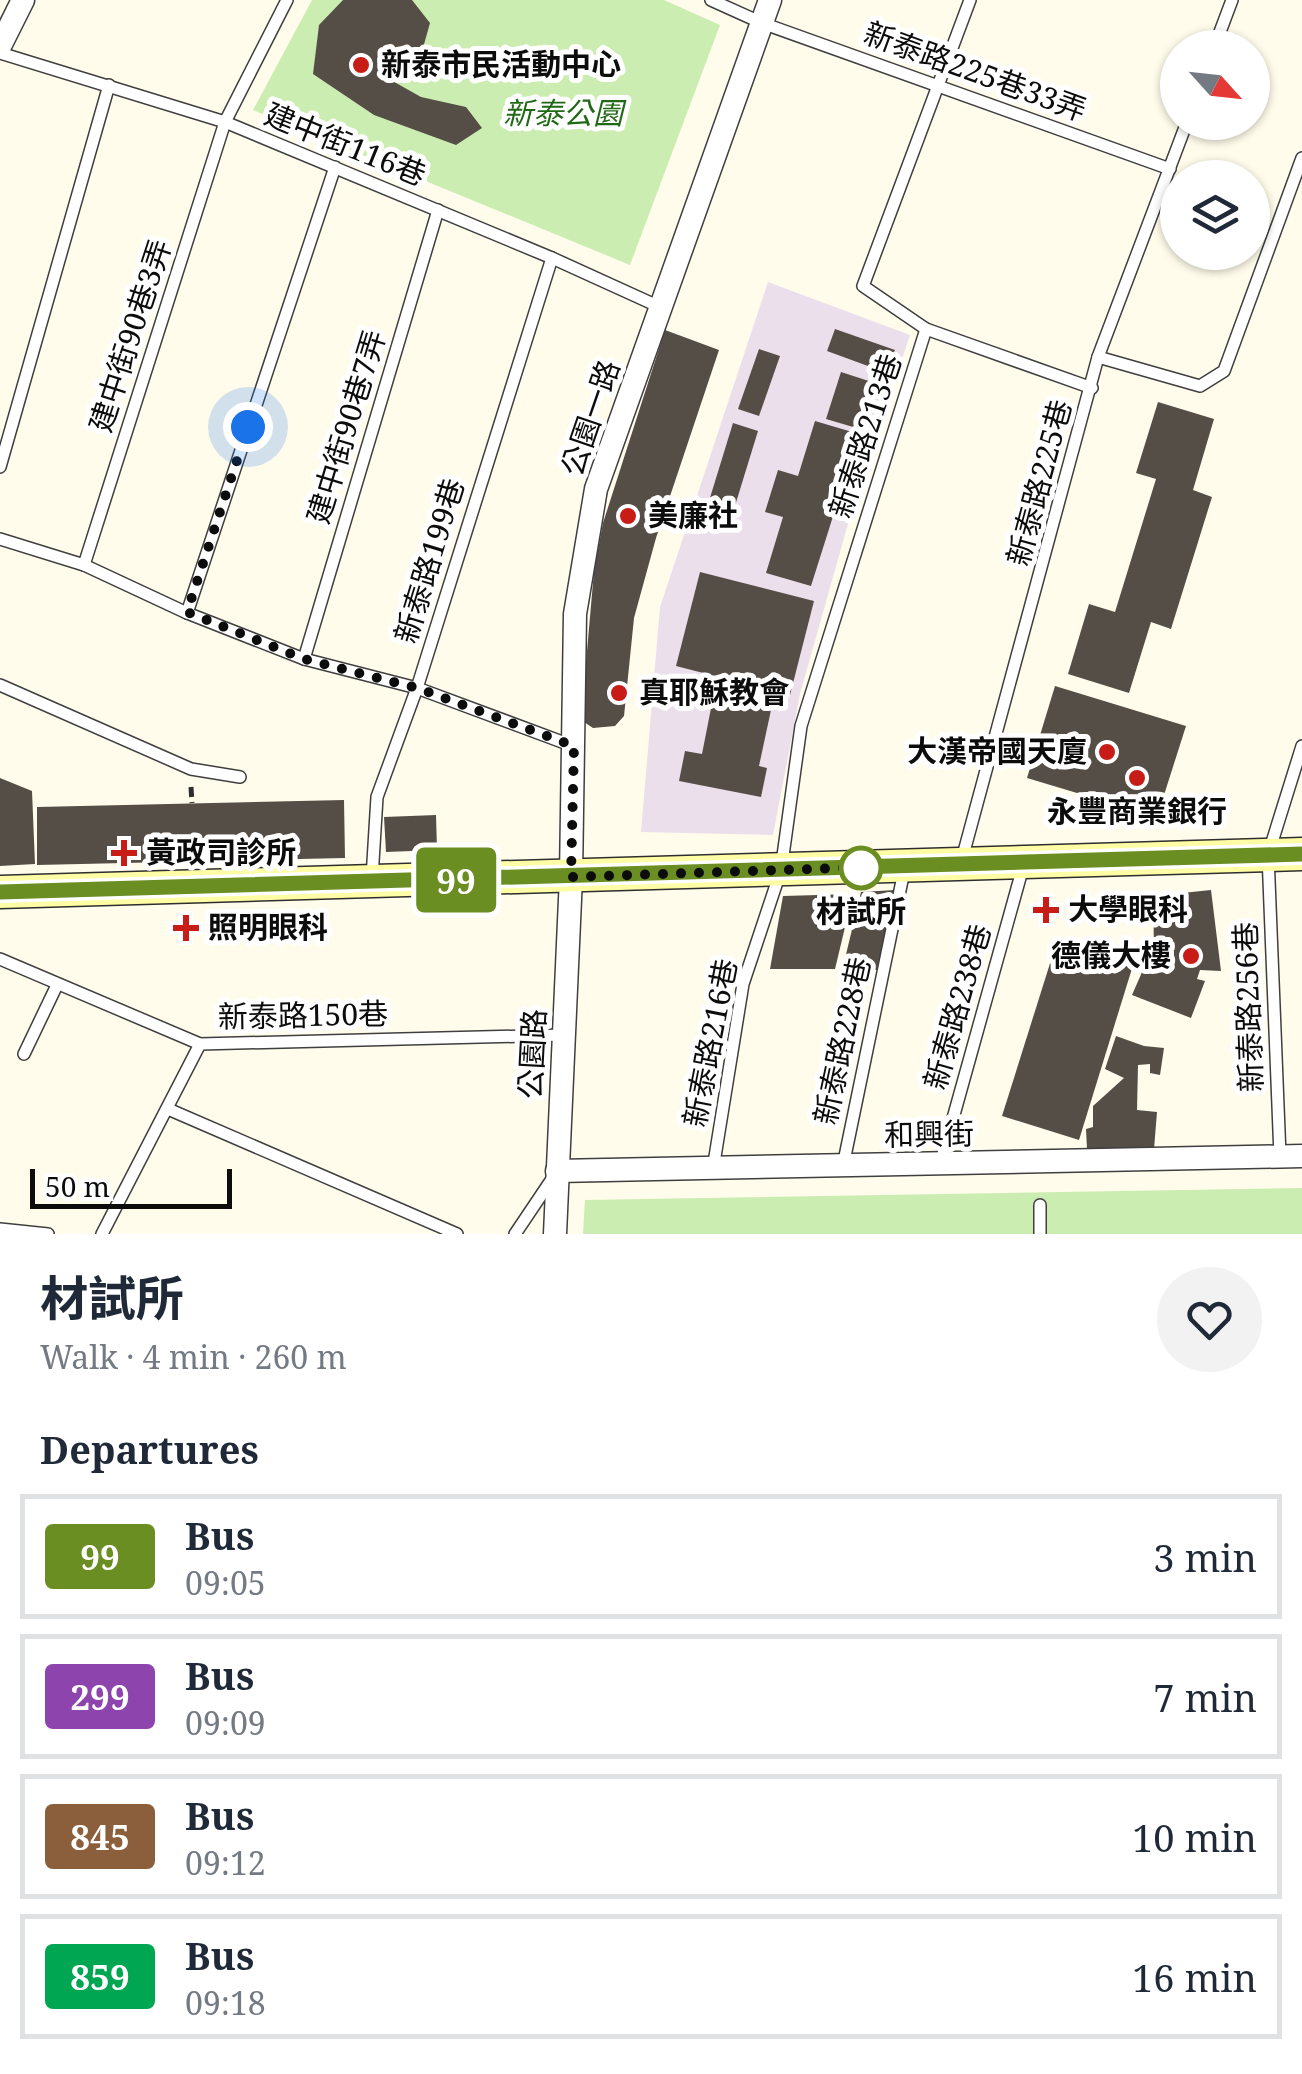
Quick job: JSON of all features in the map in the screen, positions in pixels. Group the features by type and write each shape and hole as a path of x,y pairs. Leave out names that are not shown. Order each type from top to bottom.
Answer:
{"main road":[{"path":"0,892 1302,854"}],"street":[{"path":"0,49 24,0"},
{"name":"公園一路","path":"571,877 575,614 596,488 770,0"},
{"name":"公園路","path":"555,1234 571,877"},
{"name":"和興街","path":"557,1171 1291,1157"}],"lane":[{"name":"建中街90巷3弄","path":"84,565 225,122 287,0"},
{"name":"新泰路225巷33弄","path":"711,0 762,23 1160,165"},
{"name":"新泰路213巷","path":"781,870 801,726 926,329 863,286 970,0"},
{"path":"1221,30 1232,0"},
{"name":"建中街116巷","path":"0,49 225,122 662,308"},
{"path":"0,467 108,85"},
{"path":"1098,356 1200,386 1224,372 1302,158"},
{"path":"187,612 335,166"},
{"name":"新泰路225巷","path":"960,864 1098,356 1160,195"},
{"name":"建中街90巷7弄","path":"304,659 438,210"},
{"name":"新泰路199巷","path":"372,882 377,798 417,688 552,258"},
{"path":"926,329 1092,388"},
{"path":"0,539 84,565 304,659 417,688 574,746"},
{"path":"0,685 191,769 240,777"},
{"name":"新泰路256巷","path":"1291,1157 1268,855 1302,746"},
{"name":"新泰路238巷","path":"940,1164 1024,863"},
{"name":"新泰路228巷","path":"843,1166 905,866"},
{"name":"新泰路216巷","path":"713,1169 744,984 781,870"},
{"name":"新泰路150巷","path":"0,959 200,1044 564,1035"},
{"path":"24,1054 58,985"},
{"path":"102,1234 200,1044"},
{"path":"168,1109 457,1234"},
{"path":"516,1234 557,1171"},
{"path":"1040,1205 1040,1234"},
{"path":"9,1231 48,1234"}],"shaded area":[{"path":"768,282 910,335 855,499 800,694 773,835 641,832 660,607"}],"green space":[{"name":"新泰公園","path":"312,0 664,0 720,25 630,265 253,110"},
{"path":"1302,1188 1302,1234 583,1234 585,1200"}],"building":[{"name":"新泰市民活動中心","path":"343,0 412,0 430,23 421,55 389,79 421,97 466,107 482,128 456,145 374,115 313,74 319,25"},
{"path":"835,329 895,350 887,373 827,351"},
{"path":"665,330 719,350 656,538 634,618 624,716 615,726 593,728 581,720 594,571 603,523"},
{"path":"759,349 780,356 759,416 738,409"},
{"path":"841,372 875,383 860,429 826,419"},
{"path":"1158,402 1214,419 1193,490 1212,497 1171,629 1151,622 1129,693 1068,674 1089,604 1115,612 1156,479 1136,473"},
{"path":"815,421 859,434 811,586 766,573 783,517 765,512 778,470 798,476"},
{"path":"733,423 758,431 734,509 709,501"},
{"path":"700,572 814,601 790,695 676,666"},
{"name":"大漢帝國天廈","path":"1055,686 1186,726 1157,817 1027,778"},
{"path":"713,698 771,710 759,766 767,768 761,797 679,781 685,751 702,754"},
{"path":"0,778 32,791 35,864 0,866"},
{"path":"344,800 345,858 37,865 37,807"},
{"path":"436,815 437,850 386,852 384,817"},
{"path":"895,890 877,970 843,967 861,892"},
{"name":"德儀大樓","path":"1211,890 1221,971 1200,970 1197,979 1205,981 1191,1018 1132,995 1146,963 1162,966 1164,950 1154,947 1153,896"},
{"path":"853,894 835,969 770,969 783,896"},
{"path":"1058,938 1134,962 1079,1140 1002,1116"},
{"name":"德儀大樓","path":"1116,1036 1164,1048 1160,1075 1150,1073 1150,1064 1138,1065 1137,1110 1157,1112 1154,1149 1087,1149 1086,1129 1093,1127 1093,1106 1124,1078 1105,1069"}],"bus line":[{"name":"99","path":"0,892 1302,854"}],"place":[{"name":"新泰市民活動中心","path":"361,65"},
{"name":"美廉社","path":"628,516"},
{"name":"真耶穌教會","path":"619,693"},
{"name":"大漢帝國天廈","path":"1107,752"},
{"name":"永豐商業銀行","path":"1137,778"},
{"name":"黃政司診所","path":"124,853"},
{"name":"材試所","path":"861,868"},
{"name":"大學眼科","path":"1046,910"},
{"name":"照明眼科","path":"186,928"},
{"name":"德儀大樓","path":"1191,956"}],"route":[{"path":"248,427 187,612 304,659 417,688 574,746 571,877 874,867 861,868"}]}
